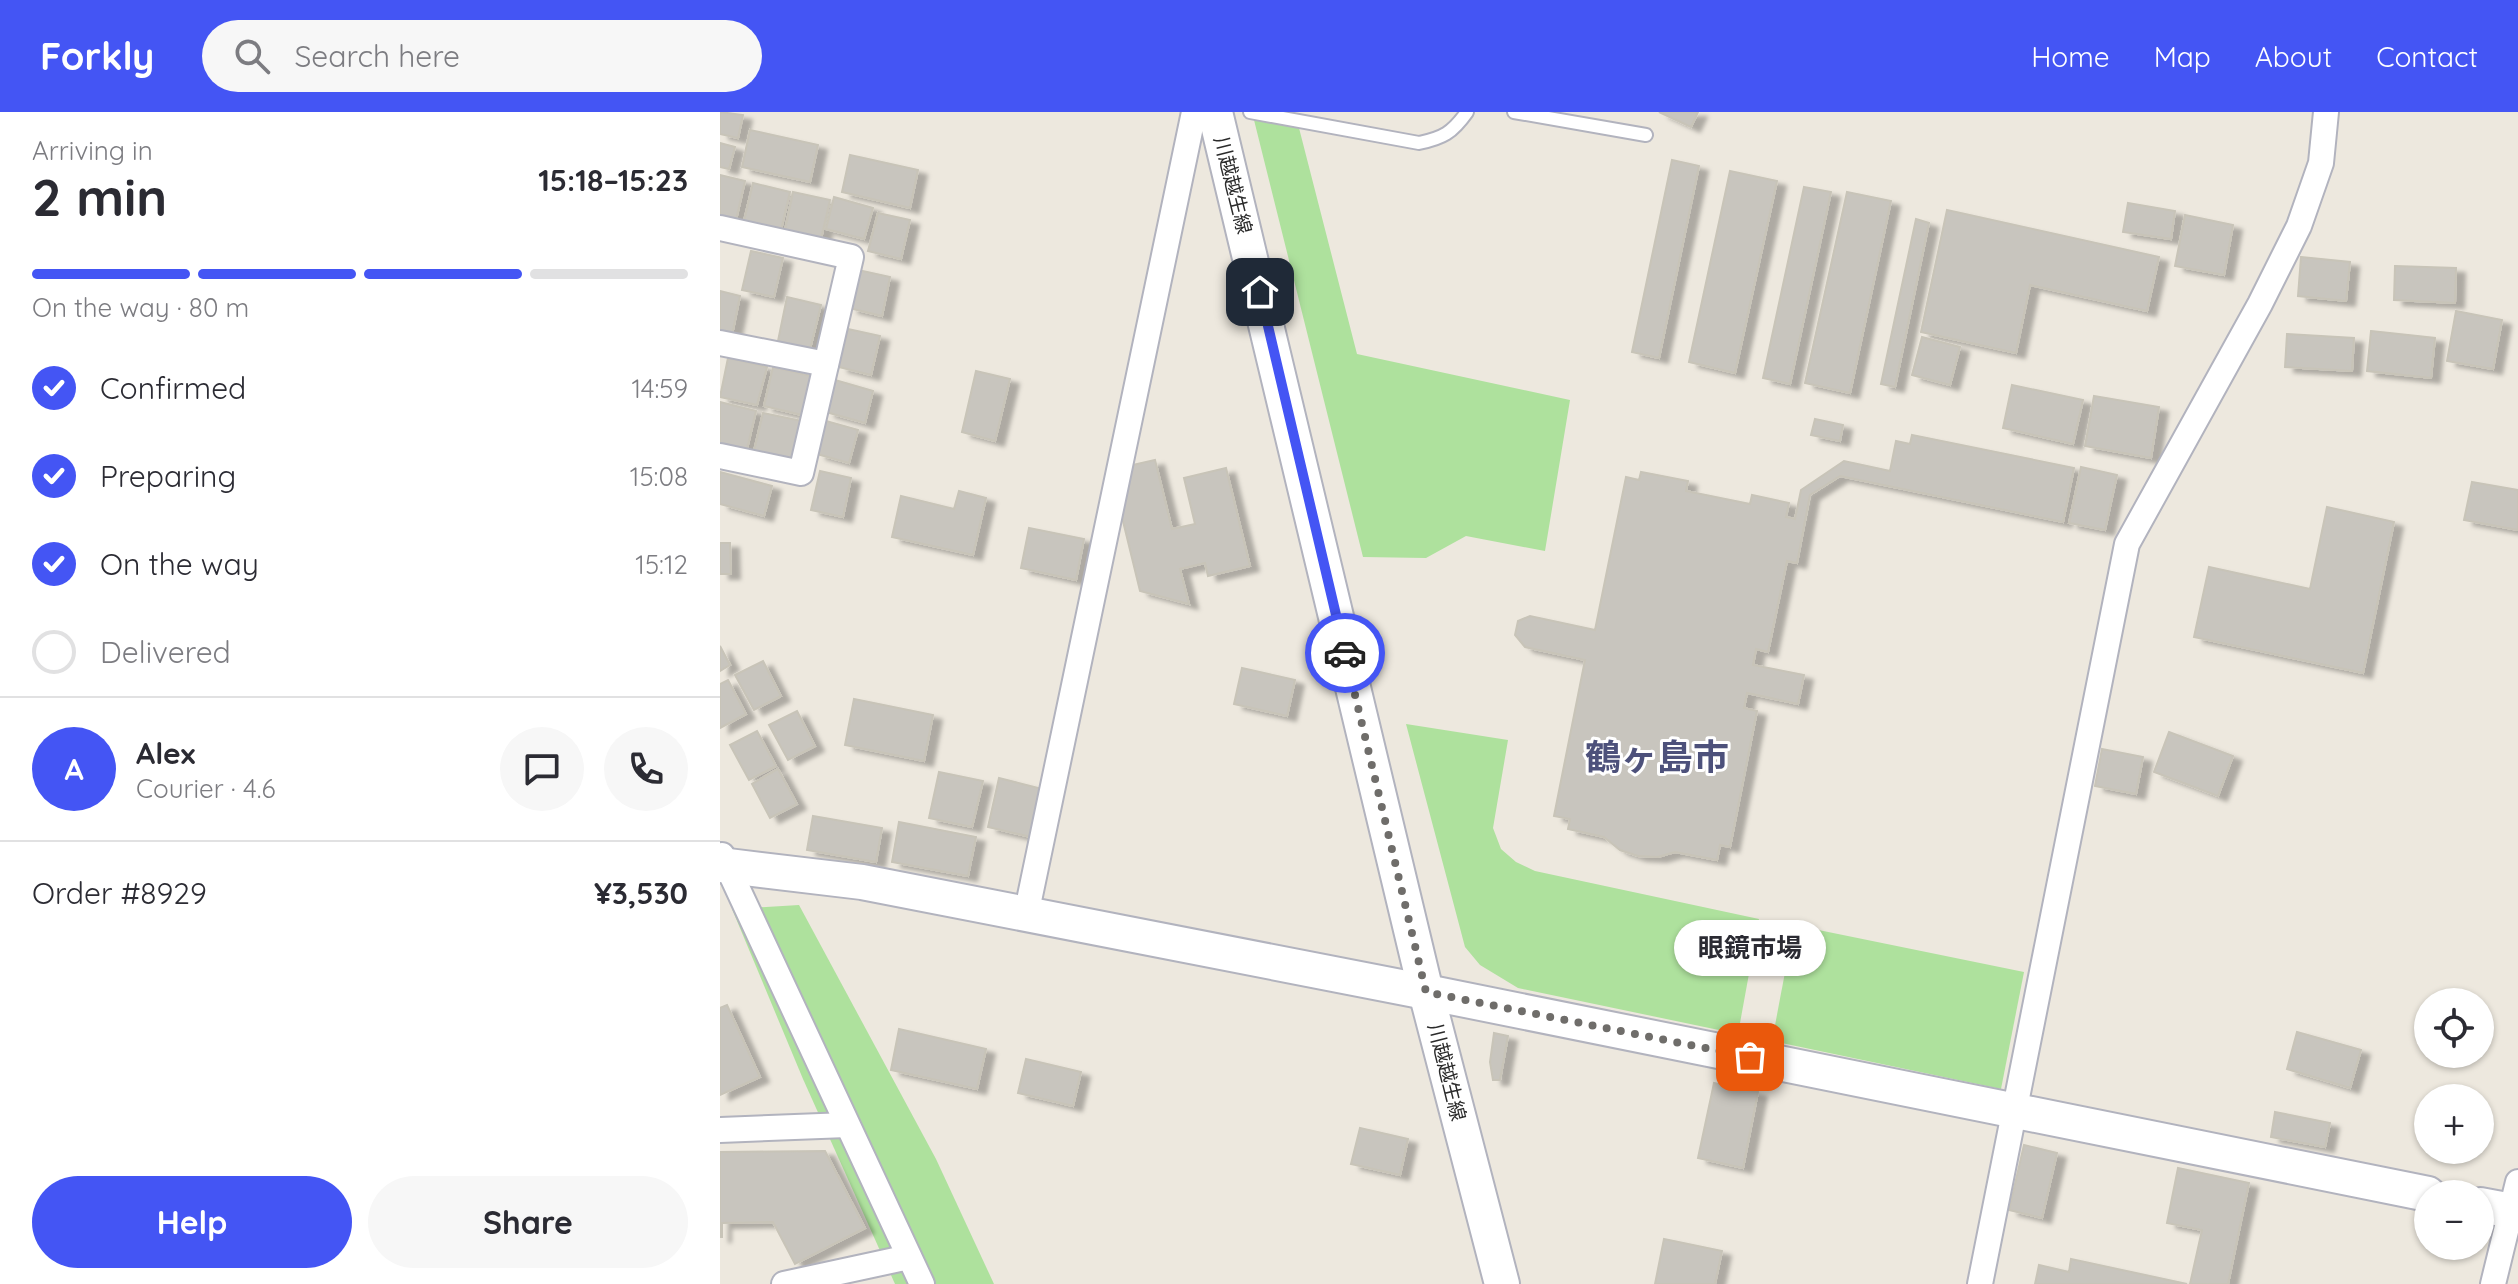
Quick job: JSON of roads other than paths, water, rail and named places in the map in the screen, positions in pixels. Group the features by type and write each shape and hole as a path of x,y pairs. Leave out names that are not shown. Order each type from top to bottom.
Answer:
{"street":[{"path":"1026,915 1194,112"},
{"name":"川越越生線","path":"1215,112 1426,992 1502,1284"},
{"path":"1980,1284 2127,544 2260,304 2299,226 2321,163 2326,112"},
{"path":"720,228 851,257 801,473 720,456"},
{"path":"720,343 826,364"},
{"path":"722,860 862,882 1426,992 2414,1191"},
{"path":"722,860 922,1284"},
{"path":"720,1130 847,1125"},
{"path":"2493,1284 2507,1203"},
{"path":"784,1284 909,1257"}],"lane":[{"path":"1250,112 1419,143 1441,138 1467,112"},
{"path":"1514,112 1646,135"}],"place":[{"name":"眼鏡市場","path":"1750,1057"}],"district":[{"name":"鶴ヶ島市","path":"1657,757"}]}
